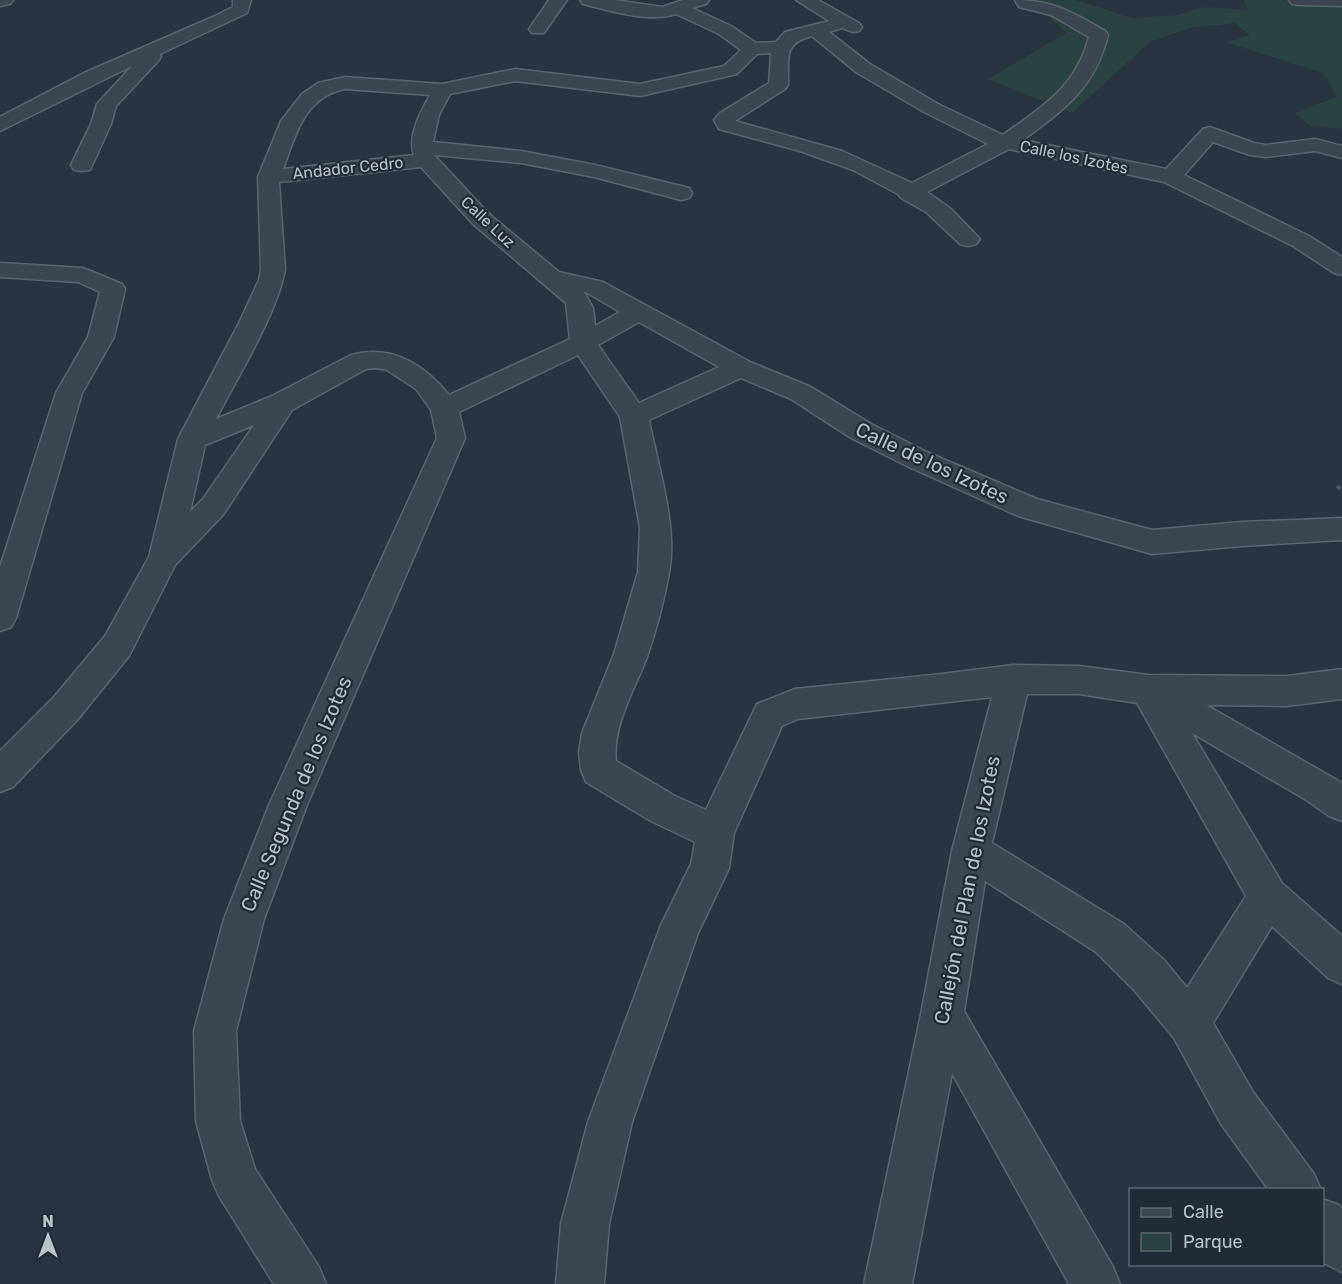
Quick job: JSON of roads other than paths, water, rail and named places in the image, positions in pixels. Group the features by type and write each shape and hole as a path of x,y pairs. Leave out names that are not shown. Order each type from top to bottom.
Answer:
{"street":[{"path":"0,125 91,77 160,48 241,9 242,0"},
{"path":"538,29 558,0"},
{"path":"589,0 644,11 663,12 700,0"},
{"path":"805,0 850,25 815,29 791,36 781,47 778,84 727,117 724,120 726,125 822,150 878,174 934,207 968,239"},
{"path":"909,193 1006,143 1064,100 1085,72 1094,55 1099,35 1057,10 1025,3 1024,0"},
{"path":"1298,0 1342,2"},
{"path":"678,8 725,30 752,49 781,47"},
{"name":"Calle los Izotes","path":"815,29 863,68 921,102 999,141 1171,177 1301,241 1342,268"},
{"path":"82,165 106,104 160,48"},
{"path":"164,558 192,439 272,280 269,177 291,122 309,98 325,87 345,83 442,90 515,75 640,90 730,70 752,49"},
{"path":"423,154 429,115 442,90"},
{"path":"1171,177 1209,133 1250,149 1266,152 1315,145 1342,152"},
{"name":"Andador Cedro","path":"269,177 423,154 521,157 595,171 681,193"},
{"name":"Calle Luz","path":"423,154 481,219 577,299 583,344"},
{"path":"0,270 82,276 113,289 101,337 69,393 0,618"},
{"name":"Calle de los Izotes","path":"552,277 594,287 741,368 801,393 861,430 919,460 1029,508 1152,542 1242,534 1342,529"},
{"path":"444,408 583,344 638,312"},
{"path":"583,344 634,416 655,528 654,572 631,654 600,733 597,752 599,770 662,808 716,832"},
{"name":"Calle Segunda de los Izotes","path":"0,775 66,708 117,646 164,558 213,507 282,402 360,361 377,359 395,363 424,383 444,408 451,438 288,805 244,919 215,1031 218,1121 235,1180 302,1284"},
{"path":"634,416 741,368"},
{"path":"192,439 282,402"},
{"path":"580,1284 585,1224 610,1122 681,925 710,868 716,832 769,715 795,704 942,689 1012,679 1079,681 1148,690 1287,691 1342,684"},
{"name":"Callejón del Plan de los Izotes","path":"888,1284 942,1014 971,851 1012,679"},
{"path":"1148,690 1321,789 1342,804"},
{"path":"1148,690 1268,897 1302,925 1342,964"},
{"path":"971,851 1110,938 1149,975 1189,1023 1237,1108 1297,1188"},
{"path":"1189,1023 1268,897"},
{"path":"942,1014 1096,1284"},
{"path":"1324,1223 1342,1248"}]}
